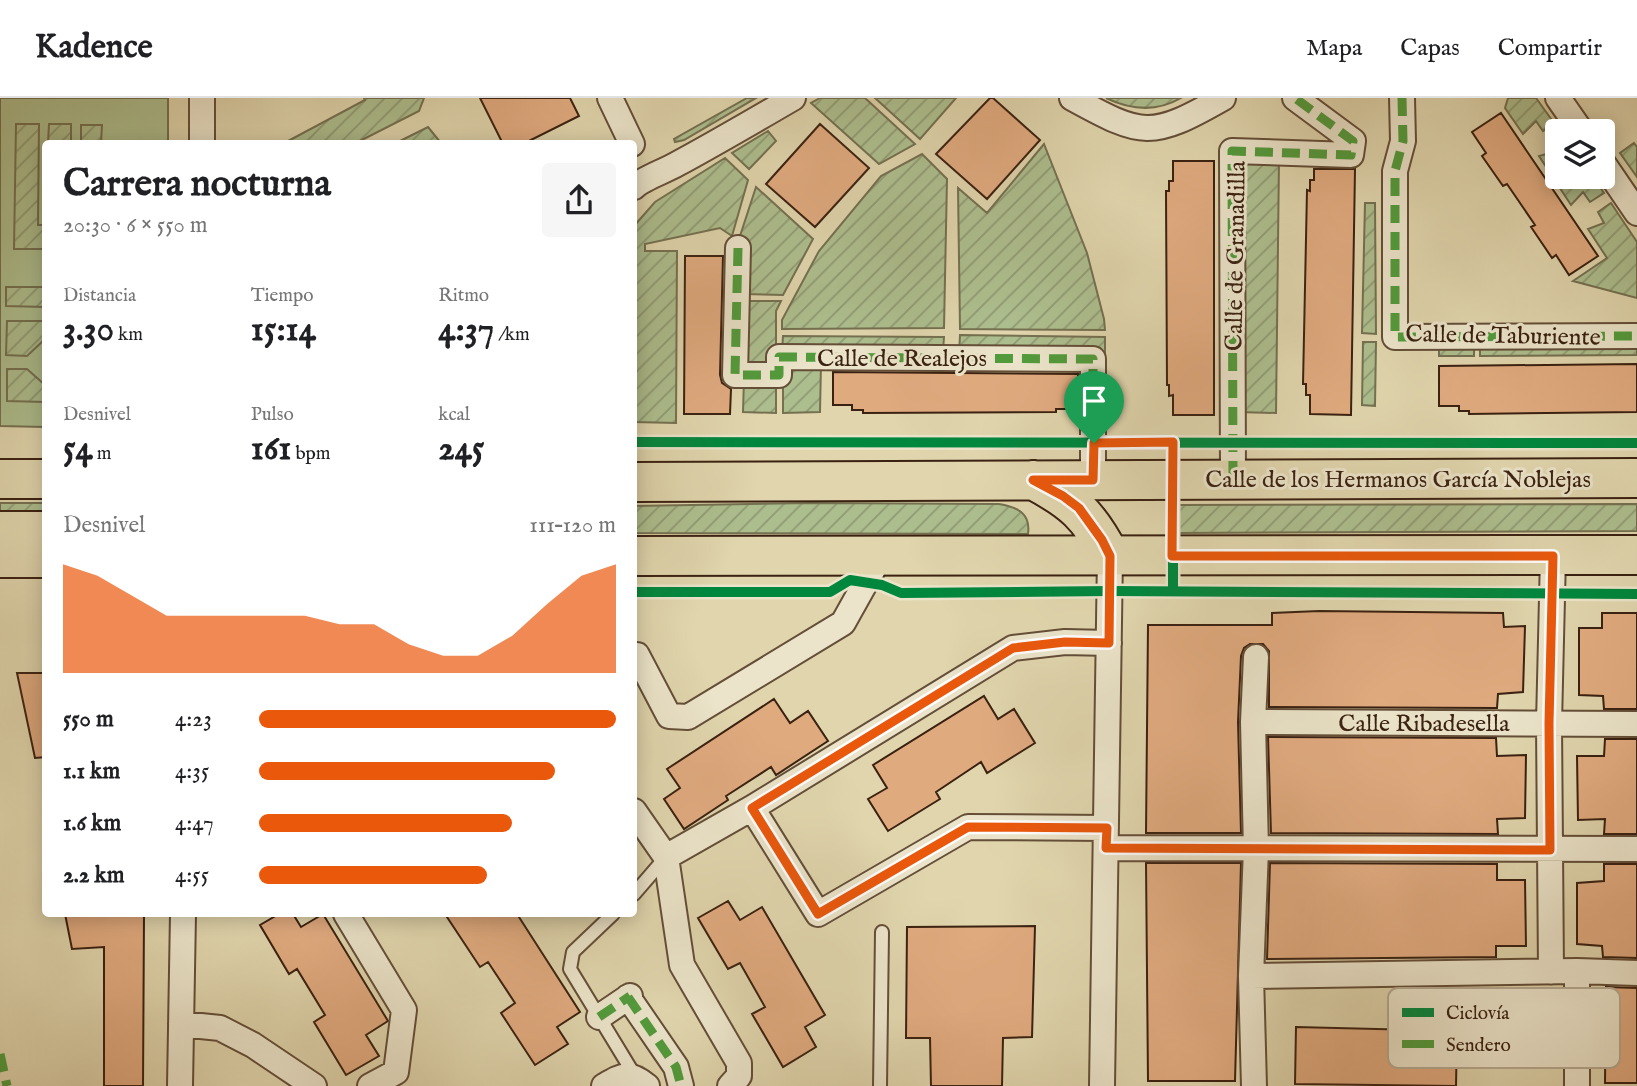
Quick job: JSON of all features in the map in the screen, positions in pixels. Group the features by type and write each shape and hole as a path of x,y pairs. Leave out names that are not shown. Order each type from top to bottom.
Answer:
{"main road":[{"name":"Calle de los Hermanos García Noblejas","path":"637,483 1637,478"},
{"path":"0,479 42,479"},
{"name":"Calle de los Hermanos García Noblejas","path":"1033,480 1079,508 1110,556"},
{"path":"0,531 42,531"},
{"path":"637,556 1637,555"},
{"path":"0,558 42,558"}],"street":[{"path":"202,98 202,140"},
{"path":"610,98 630,140"},
{"path":"637,184 690,158 793,98"},
{"path":"1072,98 1117,122 1134,128 1153,128 1175,124 1223,98"},
{"name":"Calle de Granadilla","path":"1233,479 1232,151 1352,155 1353,141 1295,98"},
{"name":"Calle de Taburiente","path":"1402,98 1403,141 1395,171 1395,337 1637,336"},
{"path":"1558,98 1573,119"},
{"path":"1615,181 1637,213"},
{"name":"Calle de Realejos","path":"738,248 735,375 779,375 779,357 1093,359 1093,480"},
{"path":"637,655 668,716 688,717 843,623 881,555"},
{"path":"1102,1086 1110,556"},
{"path":"1552,972 1549,723 1553,556"},
{"path":"666,857 752,808 1013,648 1065,642 1109,643"},
{"path":"1254,1086 1251,976 1256,849 1253,722 1255,657"},
{"name":"Calle Ribadesella","path":"1253,722 1637,724"},
{"path":"752,808 818,914 968,827 1256,849 1637,849"},
{"path":"637,815 666,857 682,965 739,1063 739,1076 730,1086"},
{"path":"180,1086 183,917"},
{"path":"347,917 404,1010 400,1079 370,1086"},
{"path":"1251,976 1577,971 1637,973"},
{"path":"1577,971 1577,988"},
{"path":"599,1017 629,997 676,1067 681,1086"},
{"path":"181,1024 220,1028 253,1045 314,1086"},
{"path":"1577,1068 1577,1086"}],"lane":[{"path":"637,891 666,857"},
{"path":"610,917 573,952 570,969 599,1017 627,1081"},
{"path":"880,1086 882,932"}],"green space":[{"path":"0,98 168,98 168,140 42,140 42,427 0,426"},
{"path":"364,98 424,98 419,111 362,140 290,140 365,100"},
{"path":"747,98 756,98 684,140 675,142 674,139"},
{"path":"820,98 865,98 915,144 879,164 811,103"},
{"path":"875,98 956,98 920,139"},
{"path":"1106,98 1181,98 1163,106 1144,108"},
{"path":"1508,98 1536,98 1551,119 1545,119 1543,131 1536,121 1523,134 1505,108"},
{"path":"16,124 39,124 38,225 42,225 42,249 14,249"},
{"path":"49,124 71,124 71,140 48,140"},
{"path":"81,125 102,125 101,140 81,140"},
{"path":"428,127 439,140 402,140"},
{"path":"768,131 776,141 749,169 732,153"},
{"path":"1634,143 1637,147 1637,177 1620,153"},
{"path":"1044,144 1087,253 1105,330 960,329 958,188 987,213"},
{"path":"922,154 947,179 944,328 782,329 782,320 819,251 881,176"},
{"path":"1545,154 1545,165 1539,156"},
{"path":"725,158 748,180 732,236 720,228 645,244 645,251 677,251 676,423 637,422 637,223 655,202"},
{"path":"1240,159 1279,160 1276,413 1238,412"},
{"path":"756,187 813,239 783,295 745,294 739,239"},
{"path":"1561,189 1601,189 1604,193 1590,202 1583,192 1571,205"},
{"path":"1365,203 1375,203 1376,334 1362,333"},
{"path":"1611,203 1637,242 1637,298 1573,281 1607,258 1588,229 1604,223 1598,212"},
{"path":"6,287 42,287 42,307 6,306"},
{"path":"744,301 781,301 776,311 776,372 744,371"},
{"path":"7,321 42,321 42,342 27,356 6,355"},
{"path":"960,335 1105,337 1105,353 959,354"},
{"path":"783,336 944,337 943,351 782,352"},
{"path":"1480,340 1637,340 1637,355 1480,356"},
{"path":"1439,341 1474,341 1474,356 1439,356"},
{"path":"1363,342 1376,342 1375,406 1362,405"},
{"path":"783,363 821,364 820,412 783,413"},
{"path":"7,369 27,369 42,382 42,402 7,401"},
{"path":"744,378 776,379 776,413 743,412"},
{"path":"0,503 42,503 42,518 0,518"},
{"path":"999,504 1012,507 1025,516 1028,534 637,533 637,506"},
{"path":"1637,504 1637,531 1178,533 1178,505"}],"building":[{"path":"480,98 570,98 579,116 531,140 501,140"},
{"path":"990,98 1040,140 987,199 936,154"},
{"path":"1501,113 1545,178 1545,189 1553,189 1598,256 1569,275 1556,255 1552,258 1531,227 1535,225 1507,184 1503,186 1482,156 1486,153 1472,132"},
{"path":"820,124 869,168 815,227 766,184"},
{"path":"1173,161 1214,161 1214,415 1173,415 1173,395 1169,396 1167,385 1166,191 1169,191 1169,181 1173,181"},
{"path":"1314,169 1355,169 1351,415 1310,414 1310,395 1306,395 1306,384 1303,384 1307,190 1310,191 1310,180 1314,180"},
{"path":"685,256 723,256 720,375 722,383 731,389 730,414 684,414"},
{"path":"1637,364 1637,412 1469,414 1469,411 1459,411 1459,406 1439,406 1439,366"},
{"path":"833,372 1078,374 1078,405 1067,405 1067,409 1056,409 1056,412 863,413 863,410 852,410 852,405 833,405"},
{"path":"1272,613 1503,613 1504,627 1525,626 1523,692 1498,694 1497,708 1269,707 1269,651 1263,644 1250,644 1244,648 1241,656 1238,722 1241,833 1146,833 1148,625 1272,625"},
{"path":"1602,613 1637,613 1637,709 1604,709 1603,696 1579,695 1579,628 1602,628"},
{"path":"17,673 42,673 42,757 35,758"},
{"path":"984,696 998,719 1014,709 1035,743 987,773 981,762 936,792 940,799 888,831 868,799 887,788 873,765"},
{"path":"774,699 790,723 808,711 828,741 776,775 771,767 726,796 728,800 684,829 664,799 680,788 667,769"},
{"path":"1268,737 1496,738 1497,756 1526,755 1525,818 1497,819 1498,834 1271,833"},
{"path":"1605,739 1637,739 1637,834 1604,834 1605,819 1578,820 1577,756 1604,756"},
{"path":"1146,863 1241,863 1235,1081 1148,1081"},
{"path":"1270,863 1497,864 1497,880 1525,880 1526,946 1496,946 1496,957 1267,959"},
{"path":"1604,864 1637,864 1637,958 1603,957 1602,946 1577,944 1577,883 1604,881"},
{"path":"728,901 740,920 762,907 825,1015 805,1027 816,1047 783,1067 752,1014 765,1007 740,963 728,969 698,918"},
{"path":"66,917 144,917 143,1086 104,1086 104,947 72,949"},
{"path":"274,917 295,917 301,927 318,917 325,917 388,1021 366,1035 379,1056 346,1075 314,1022 325,1015 297,969 289,974 260,925"},
{"path":"447,917 519,917 580,1012 557,1027 568,1044 535,1065 501,1013 515,1003 488,962 480,967"},
{"path":"1035,926 1032,1037 1003,1038 1002,1086 931,1086 930,1038 906,1038 907,927"},
{"path":"1606,987 1637,988 1637,1083 1605,1083 1605,1068 1620,1068 1620,988"},
{"path":"1296,1027 1388,1029 1388,1068 1456,1068 1456,1086 1295,1084"}],"marked path":[{"path":"1233,479 1232,151 1351,155 1353,141 1295,98"},
{"path":"1402,98 1403,141 1395,171 1395,337 1637,336"},
{"path":"738,248 735,375 779,375 779,357 1093,359 1093,480"},
{"path":"599,1017 630,996"},
{"path":"628,997 676,1067 681,1086"},
{"path":"0,1054 7,1086"}],"cycle path":[{"path":"637,442 1637,443"},
{"path":"1173,442 1173,591"},
{"path":"637,592 830,592 850,580 882,585 901,593 1110,591 1637,594"}],"route":[{"path":"1173,442 1172,556 1553,556 1549,723 1550,850 1106,848 1107,828 968,827 818,914 752,808 1013,648 1065,642 1109,643 1110,556 1079,508 1033,480 1093,480 1094,443 1173,442"}]}
